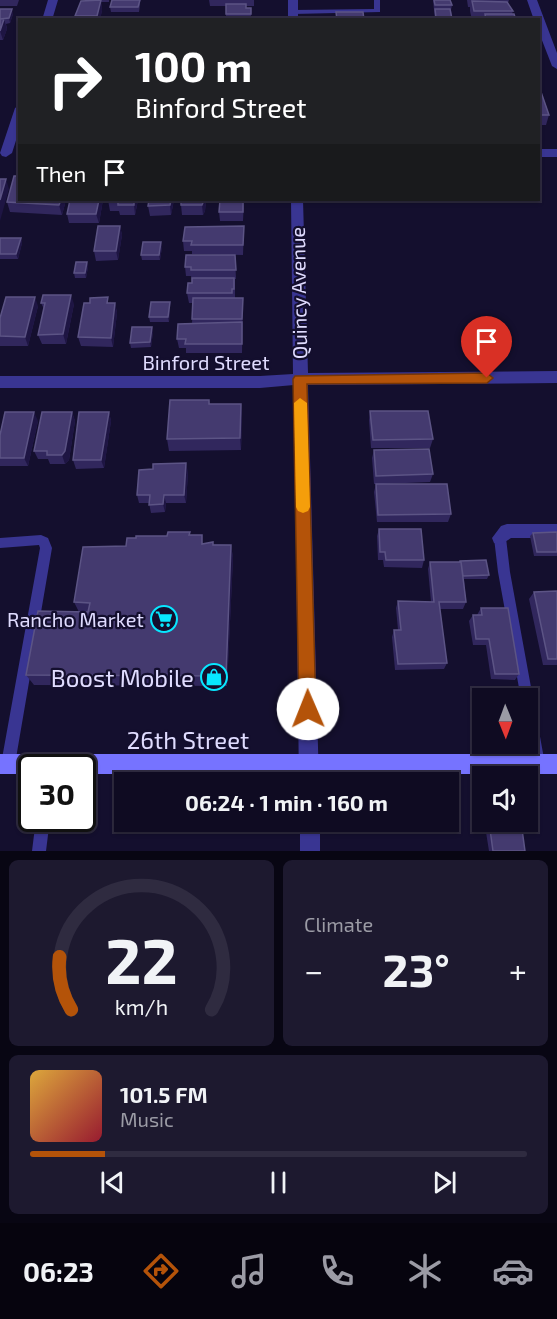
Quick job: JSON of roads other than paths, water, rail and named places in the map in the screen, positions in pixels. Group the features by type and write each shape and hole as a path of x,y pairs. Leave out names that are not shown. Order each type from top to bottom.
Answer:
{"street":[{"path":"48,18 53,0"},
{"path":"293,0 293,16"},
{"path":"532,0 539,18"},
{"path":"540,21 557,66"},
{"path":"3,153 18,113"},
{"path":"540,153 557,153"},
{"name":"Quincy Avenue","path":"297,201 309,772"},
{"name":"Binford Street","path":"0,382 261,382 300,379 557,377"},
{"path":"500,538 507,531 557,531"},
{"name":"26th Street","path":"357,772 548,764"},
{"name":"26th Street","path":"96,767 244,772"},
{"path":"310,832 310,851"}],"lane":[{"path":"293,16 378,11 377,0"},
{"path":"500,538 525,688"},
{"path":"0,543 41,540 46,548 4,764"},
{"path":"538,734 548,764"},
{"path":"39,851 41,832"}],"place":[{"name":"Rancho Market","path":"164,619"},
{"name":"Boost Mobile","path":"214,677"}]}
